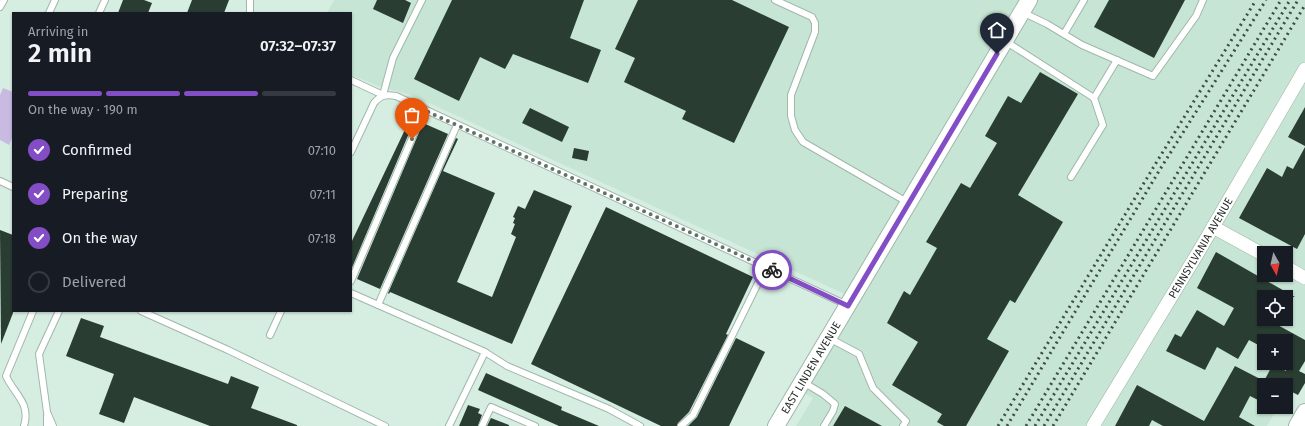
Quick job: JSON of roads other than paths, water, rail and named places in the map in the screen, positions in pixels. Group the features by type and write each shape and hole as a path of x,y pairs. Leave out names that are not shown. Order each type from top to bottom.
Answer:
{"street":[{"name":"EAST LINDEN AVENUE","path":"776,426 909,203 1025,4"},
{"name":"PENNSYLVANIA AVENUE","path":"1093,426 1213,227 1305,69"},
{"path":"1213,227 1257,251"},
{"path":"1293,271 1305,278"},
{"path":"1297,426 1305,412"}],"lane":[{"path":"0,6 4,0"},
{"path":"49,12 55,0"},
{"path":"99,12 105,0"},
{"path":"250,0 250,12"},
{"path":"383,95 393,58 422,0"},
{"path":"775,0 812,17 815,23 815,32 791,95 791,116 795,130 803,142 909,203"},
{"path":"1064,34 1084,0"},
{"path":"1025,4 1047,24 1082,45 1153,76 1196,16 1203,0"},
{"path":"1004,41 1094,98 1103,125 1071,177"},
{"path":"1094,98 1117,60"},
{"path":"352,80 383,95"},
{"path":"352,150 374,103 383,95 389,94 396,96 848,306"},
{"path":"352,280 424,110"},
{"path":"378,305 457,125"},
{"path":"0,181 12,187"},
{"path":"681,426 693,415 766,267"},
{"path":"352,293 485,352 507,366 609,409 640,426"},
{"path":"24,426 24,402 10,386 3,375 33,312"},
{"path":"47,426 47,412 39,354 59,312"},
{"path":"143,312 228,350 385,426"},
{"path":"270,335 281,312"},
{"path":"829,338 859,354 873,388 905,424"},
{"path":"449,426 485,352"},
{"path":"803,382 824,394 835,404 833,411 824,426"},
{"path":"482,426 491,406 535,426"},
{"path":"47,412 53,426"}],"railway":[{"path":"998,426 1256,0"},
{"path":"1007,426 1159,171 1266,0"},
{"path":"1026,426 1281,0"},
{"path":"1035,426 1290,0"},
{"path":"1044,426 1298,0"},
{"path":"1053,426 1305,5"}]}
